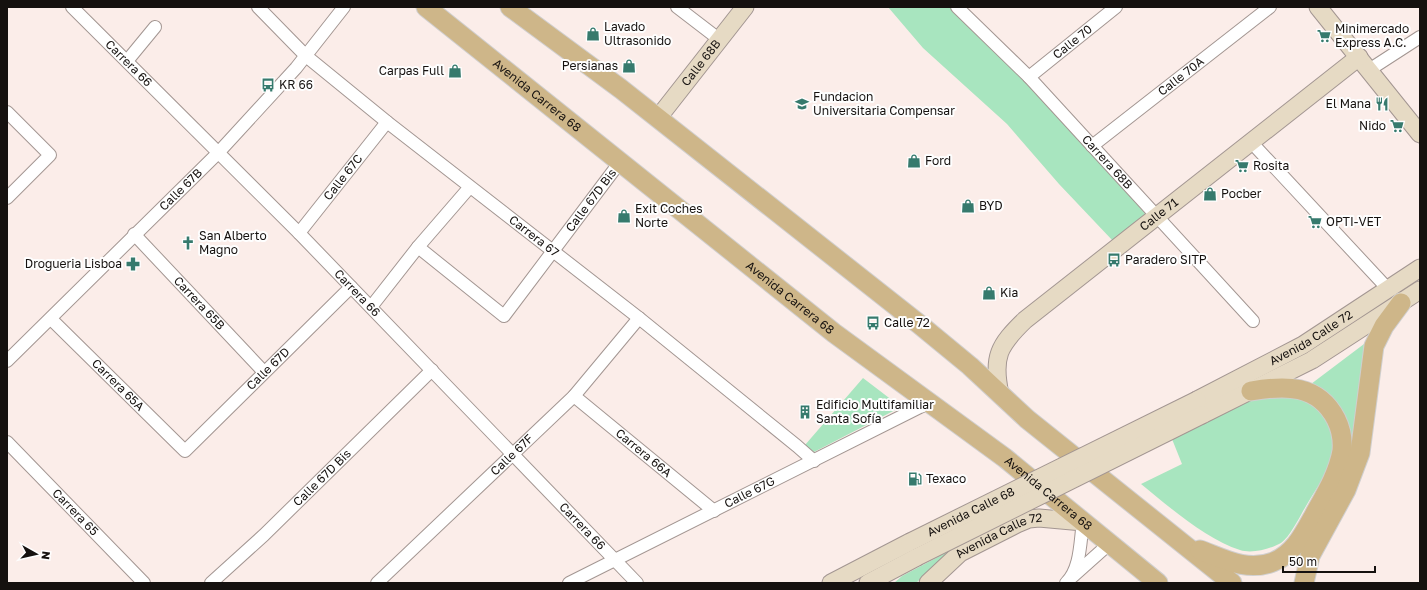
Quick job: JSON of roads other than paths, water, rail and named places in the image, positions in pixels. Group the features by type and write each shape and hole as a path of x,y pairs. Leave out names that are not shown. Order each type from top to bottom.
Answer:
{"main road":[{"name":"Avenida Carrera 68","path":"426,7 834,333 1005,458 1158,583"},
{"path":"510,7 658,118 919,324 1027,419 1232,583"},
{"name":"Calle 68B","path":"658,118 745,7"},
{"path":"1318,7 1420,134"},
{"name":"Calle 71","path":"1000,394 996,364 999,350 1007,338 1025,320 1252,143 1364,64"},
{"name":"Avenida Calle 72","path":"1199,407 1251,391 1318,356 1394,296 1420,268"},
{"name":"Avenida Calle 72","path":"1199,407 1292,352 1394,296 1420,290"},
{"path":"1304,583 1310,556 1346,490 1360,452 1374,346 1384,326 1394,296"},
{"path":"1181,542 1239,564 1257,566 1274,562 1288,553 1299,540 1334,477 1340,461 1342,442 1339,426 1325,403 1317,396 1291,388 1275,386 1251,391"},
{"name":"Avenida Calle 68","path":"831,583 913,550 1199,407"},
{"name":"Avenida Calle 72","path":"928,583 960,553 1029,519 1039,518 1083,522"},
{"name":"Avenida Calle 68","path":"870,582 913,550"}],"street":[{"name":"Carrera 66","path":"72,7 300,233 637,583"},
{"name":"Carrera 67","path":"258,7 306,56 469,188 639,318 814,461"},
{"name":"Calle 67B","path":"7,361 51,319 134,234 218,153 306,56 344,7"},
{"path":"678,7 720,40"},
{"name":"Carrera 68B","path":"957,7 1029,77 1253,321"},
{"name":"Calle 70","path":"1029,77 1116,7"},
{"name":"Calle 70A","path":"1092,146 1270,7"},
{"path":"127,61 155,27"},
{"name":"Calle 71","path":"1364,64 1420,36"},
{"path":"7,112 50,155 7,198"},
{"name":"Calle 67C","path":"300,233 387,122"},
{"path":"1252,143 1394,296"},
{"name":"Calle 67D Bis","path":"418,247 504,316 620,162"},
{"path":"371,307 418,247 469,188"},
{"name":"Carrera 65B","path":"134,234 264,372"},
{"name":"Calle 67D","path":"185,451 351,287"},
{"name":"Calle 67F","path":"377,583 574,396 639,318"},
{"name":"Carrera 65A","path":"51,319 185,451"},
{"name":"Calle 67D Bis","path":"211,583 264,535 432,370"},
{"name":"Carrera 66A","path":"574,396 714,511"},
{"name":"Calle 67G","path":"569,583 920,407 931,404"},
{"name":"Carrera 65","path":"7,442 144,583"},
{"path":"1068,581 1079,551 1083,522"},
{"path":"1068,581 1110,544"}],"place":[{"name":"Lavado Ultrasonido","path":"593,34"},
{"name":"Minimercado Express A.C.","path":"1324,36"},
{"name":"Persianas","path":"629,66"},
{"name":"Carpas Full","path":"455,71"},
{"name":"KR 66","path":"268,85"},
{"name":"Fundacion Universitaria Compensar","path":"802,104"},
{"name":"El Mana","path":"1382,104"},
{"name":"Nido","path":"1397,126"},
{"name":"Ford","path":"914,161"},
{"name":"Rosita","path":"1242,166"},
{"name":"Pocber","path":"1210,194"},
{"name":"BYD","path":"968,206"},
{"name":"Exit Coches Norte","path":"624,216"},
{"name":"OPTI-VET","path":"1315,222"},
{"name":"San Alberto Magno","path":"188,243"},
{"name":"Paradero SITP","path":"1114,260"},
{"name":"Drogueria Lisboa","path":"133,264"},
{"name":"Kia","path":"989,293"},
{"name":"Calle 72","path":"873,323"},
{"name":"Edificio Multifamiliar Santa Sofía","path":"805,412"},
{"name":"Texaco","path":"915,479"}]}
